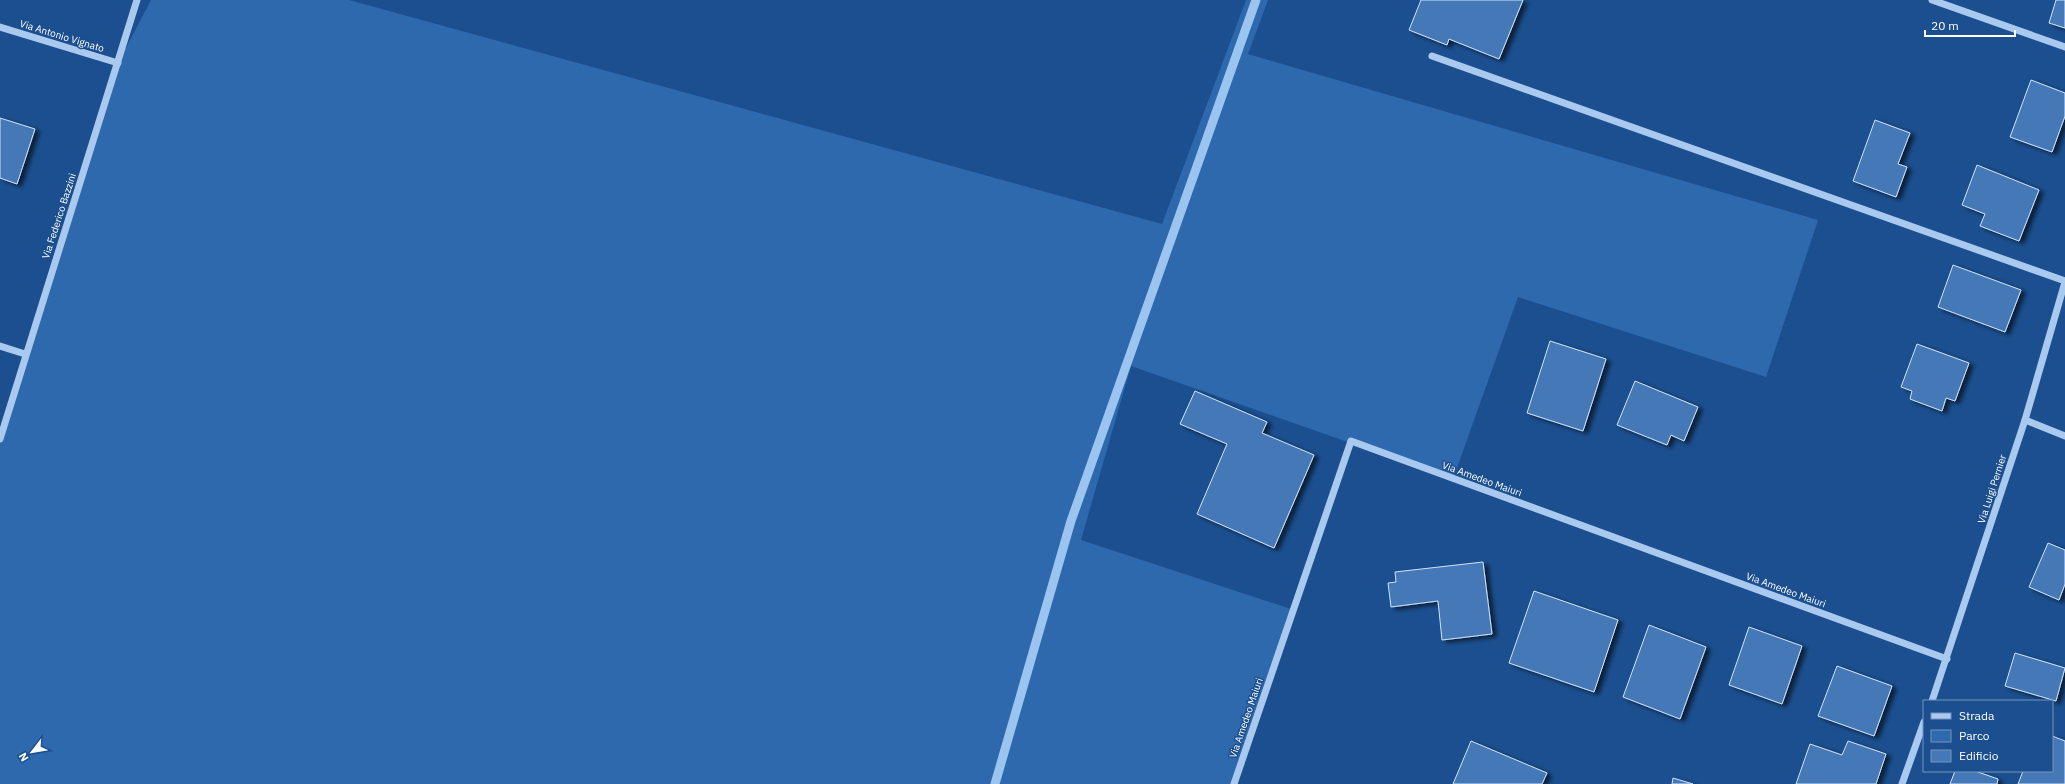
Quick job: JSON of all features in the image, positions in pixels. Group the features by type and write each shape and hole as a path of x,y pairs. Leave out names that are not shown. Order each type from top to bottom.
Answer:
{"street":[{"name":"Via Federico Bazzini","path":"0,439 25,354 137,0"},
{"path":"1932,0 2065,47"},
{"name":"Via Antonio Vignato","path":"0,27 118,63"},
{"path":"1432,56 2065,281"},
{"name":"Via Luigi Pernier","path":"1932,700 2025,420 2065,281"},
{"path":"0,346 25,354"},
{"path":"2025,420 2065,436"},
{"name":"Via Amedeo Maiuri","path":"1234,784 1351,441 1947,659"},
{"path":"1902,784 1923,725"}],"green space":[{"path":"151,0 349,0 1162,224 1246,0 1268,0 1248,54 1818,220 1766,377 1518,297 1453,479 1131,366 1081,540 1294,610 1234,784 0,784 0,439 118,63"}],"building":[{"path":"1421,0 1523,0 1499,59 1449,39 1447,45 1409,30"},
{"path":"2056,0 2065,0 2065,28 2049,23"},
{"path":"2031,80 2065,93 2065,116 2052,152 2010,137"},
{"path":"0,118 35,129 17,184 0,178"},
{"path":"1875,120 1910,133 1898,164 1907,167 1896,197 1853,181"},
{"path":"1977,165 2039,190 2019,241 1980,226 1985,214 1962,205"},
{"path":"1953,265 2021,290 2005,332 1938,307"},
{"path":"1550,341 1606,359 1583,431 1527,413"},
{"path":"1917,344 1969,363 1955,401 1946,398 1942,411 1910,399 1912,391 1901,387"},
{"path":"1635,381 1698,407 1684,441 1671,435 1667,445 1617,425"},
{"path":"1195,391 1267,422 1262,433 1314,455 1274,548 1197,514 1227,444 1180,424"},
{"path":"2048,543 2065,550 2065,584 2059,600 2029,587"},
{"path":"1483,562 1492,634 1442,640 1438,601 1391,607 1388,583 1396,582 1395,572"},
{"path":"1534,591 1618,620 1594,692 1509,663"},
{"path":"1649,625 1706,647 1680,719 1623,697"},
{"path":"1749,627 1802,646 1782,704 1729,685"},
{"path":"2015,653 2065,668 2056,701 2005,686"},
{"path":"1837,666 1892,686 1874,736 1818,716"},
{"path":"2053,736 2065,741 2065,784 2018,784 2023,772 2053,772"},
{"path":"1471,741 1547,773 1542,784 1453,784"},
{"path":"1848,741 1886,754 1876,784 1796,784 1810,744 1842,755"},
{"path":"1955,772 1978,772 1998,779 1997,784 1950,784"},
{"path":"1673,778 1693,784 1672,784"}],"waterway":[{"path":"995,784 1071,521 1256,0"}]}
